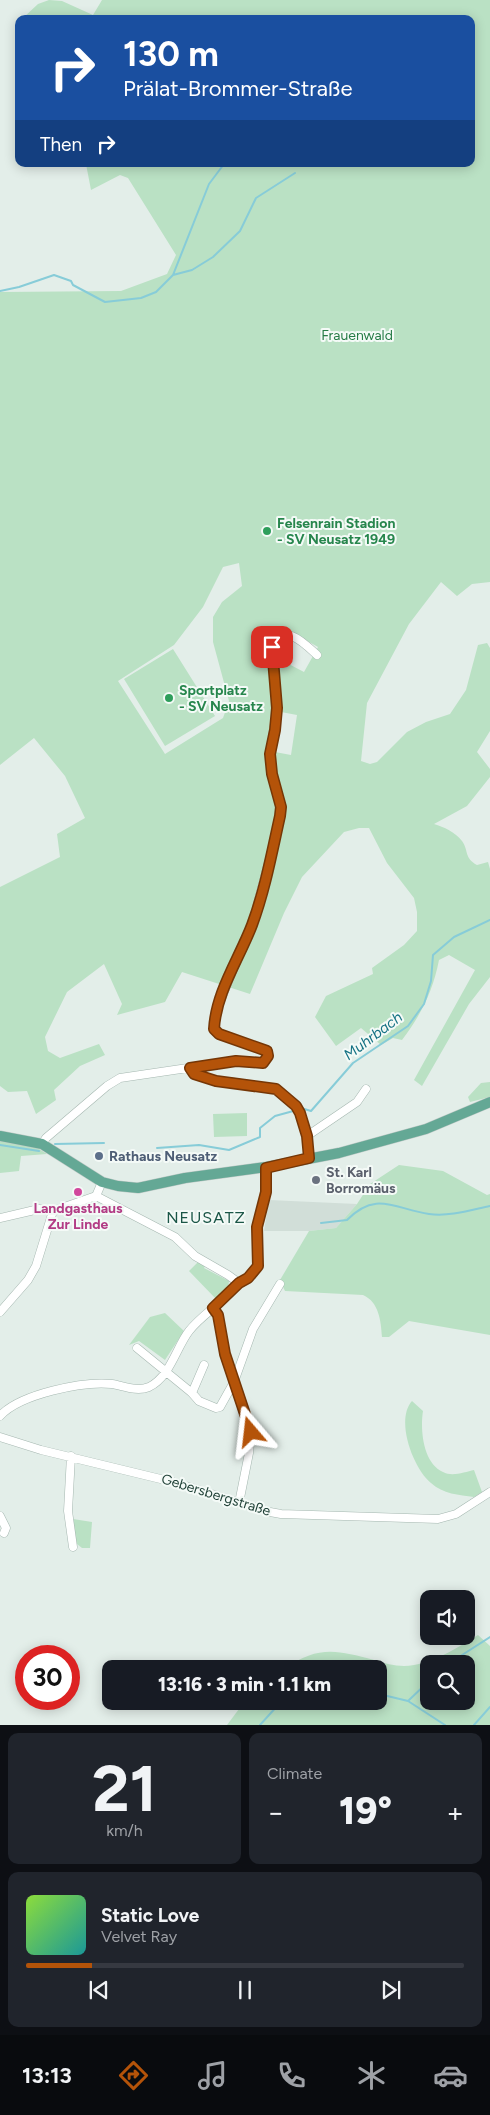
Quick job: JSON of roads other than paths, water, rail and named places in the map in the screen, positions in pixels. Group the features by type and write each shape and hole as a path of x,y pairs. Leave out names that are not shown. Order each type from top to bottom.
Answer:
{"main road":[{"path":"0,1136 42,1144 102,1182 138,1188 186,1178 266,1168 406,1136 490,1102"}],"street":[{"path":"42,1144 107,1086 120,1078 236,1061 263,1063 268,1056 267,1051 263,1049 219,1034 214,1029 215,1014 253,921 280,816 281,807 272,774 270,754 277,708 272,647 276,639 283,635 290,635 317,655"},
{"path":"190,1068 194,1074 216,1081 276,1089 298,1110 307,1136 309,1158"},
{"path":"307,1136 357,1102 366,1089"},
{"path":"0,1416 5,1410 17,1404 80,1384 112,1384 137,1389 149,1387 166,1371 190,1330 239,1283 248,1278 258,1266 257,1227 266,1192 266,1168"},
{"path":"96,1196 102,1182"},
{"path":"0,1218 39,1209 52,1211 96,1196 175,1237 194,1256 239,1283"},
{"path":"0,1312 28,1280 36,1266 52,1211"},
{"path":"137,1348 192,1393 199,1401 216,1408 223,1403 234,1382 254,1329 280,1284"},
{"path":"213,1308 218,1315 225,1354 247,1415 251,1432 249,1453 239,1503"},
{"path":"192,1393 204,1365"},
{"name":"Gebersbergstraße","path":"0,1437 41,1450 173,1482 281,1514 430,1519 456,1514 490,1492"},
{"path":"71,1456 68,1511 73,1547"},
{"path":"0,1516 6,1528 4,1533"}],"waterway":[{"path":"0,291 19,287 54,275 71,281 73,285 105,302 141,298 156,292 173,275 209,184 222,167"},
{"path":"173,275 192,270 213,257 240,231 256,198 295,173"},
{"name":"Muhrbach","path":"301,1108 311,1111 353,1063 408,1026 424,1004 431,981 433,955 454,937 490,920"},
{"name":"Muhrbach","path":"157,1148 199,1145 229,1150 260,1137 260,1128 275,1116 297,1110"},
{"name":"Muhrbach","path":"55,1144 104,1143"},
{"name":"Muhrbach","path":"0,1145 39,1151"},
{"path":"321,1223 347,1220 357,1211 377,1204 386,1204 437,1215 460,1213 490,1206"},
{"path":"462,1655 490,1637"},
{"path":"387,1696 408,1701 420,1690"},
{"path":"408,1701 445,1725"},
{"path":"474,1725 490,1707"},
{"path":"260,1725 274,1710"}],"place":[{"name":"Felsenrain Stadion - SV Neusatz 1949","path":"267,531"},
{"name":"Sportplatz - SV Neusatz","path":"169,698"},
{"name":"Rathaus Neusatz","path":"99,1156"},
{"name":"St. Karl Borromäus","path":"316,1180"},
{"name":"Landgasthaus Zur Linde","path":"78,1192"}],"district":[{"name":"NEUSATZ","path":"206,1217"}],"park label":[{"name":"Frauenwald","path":"357,335"}]}
